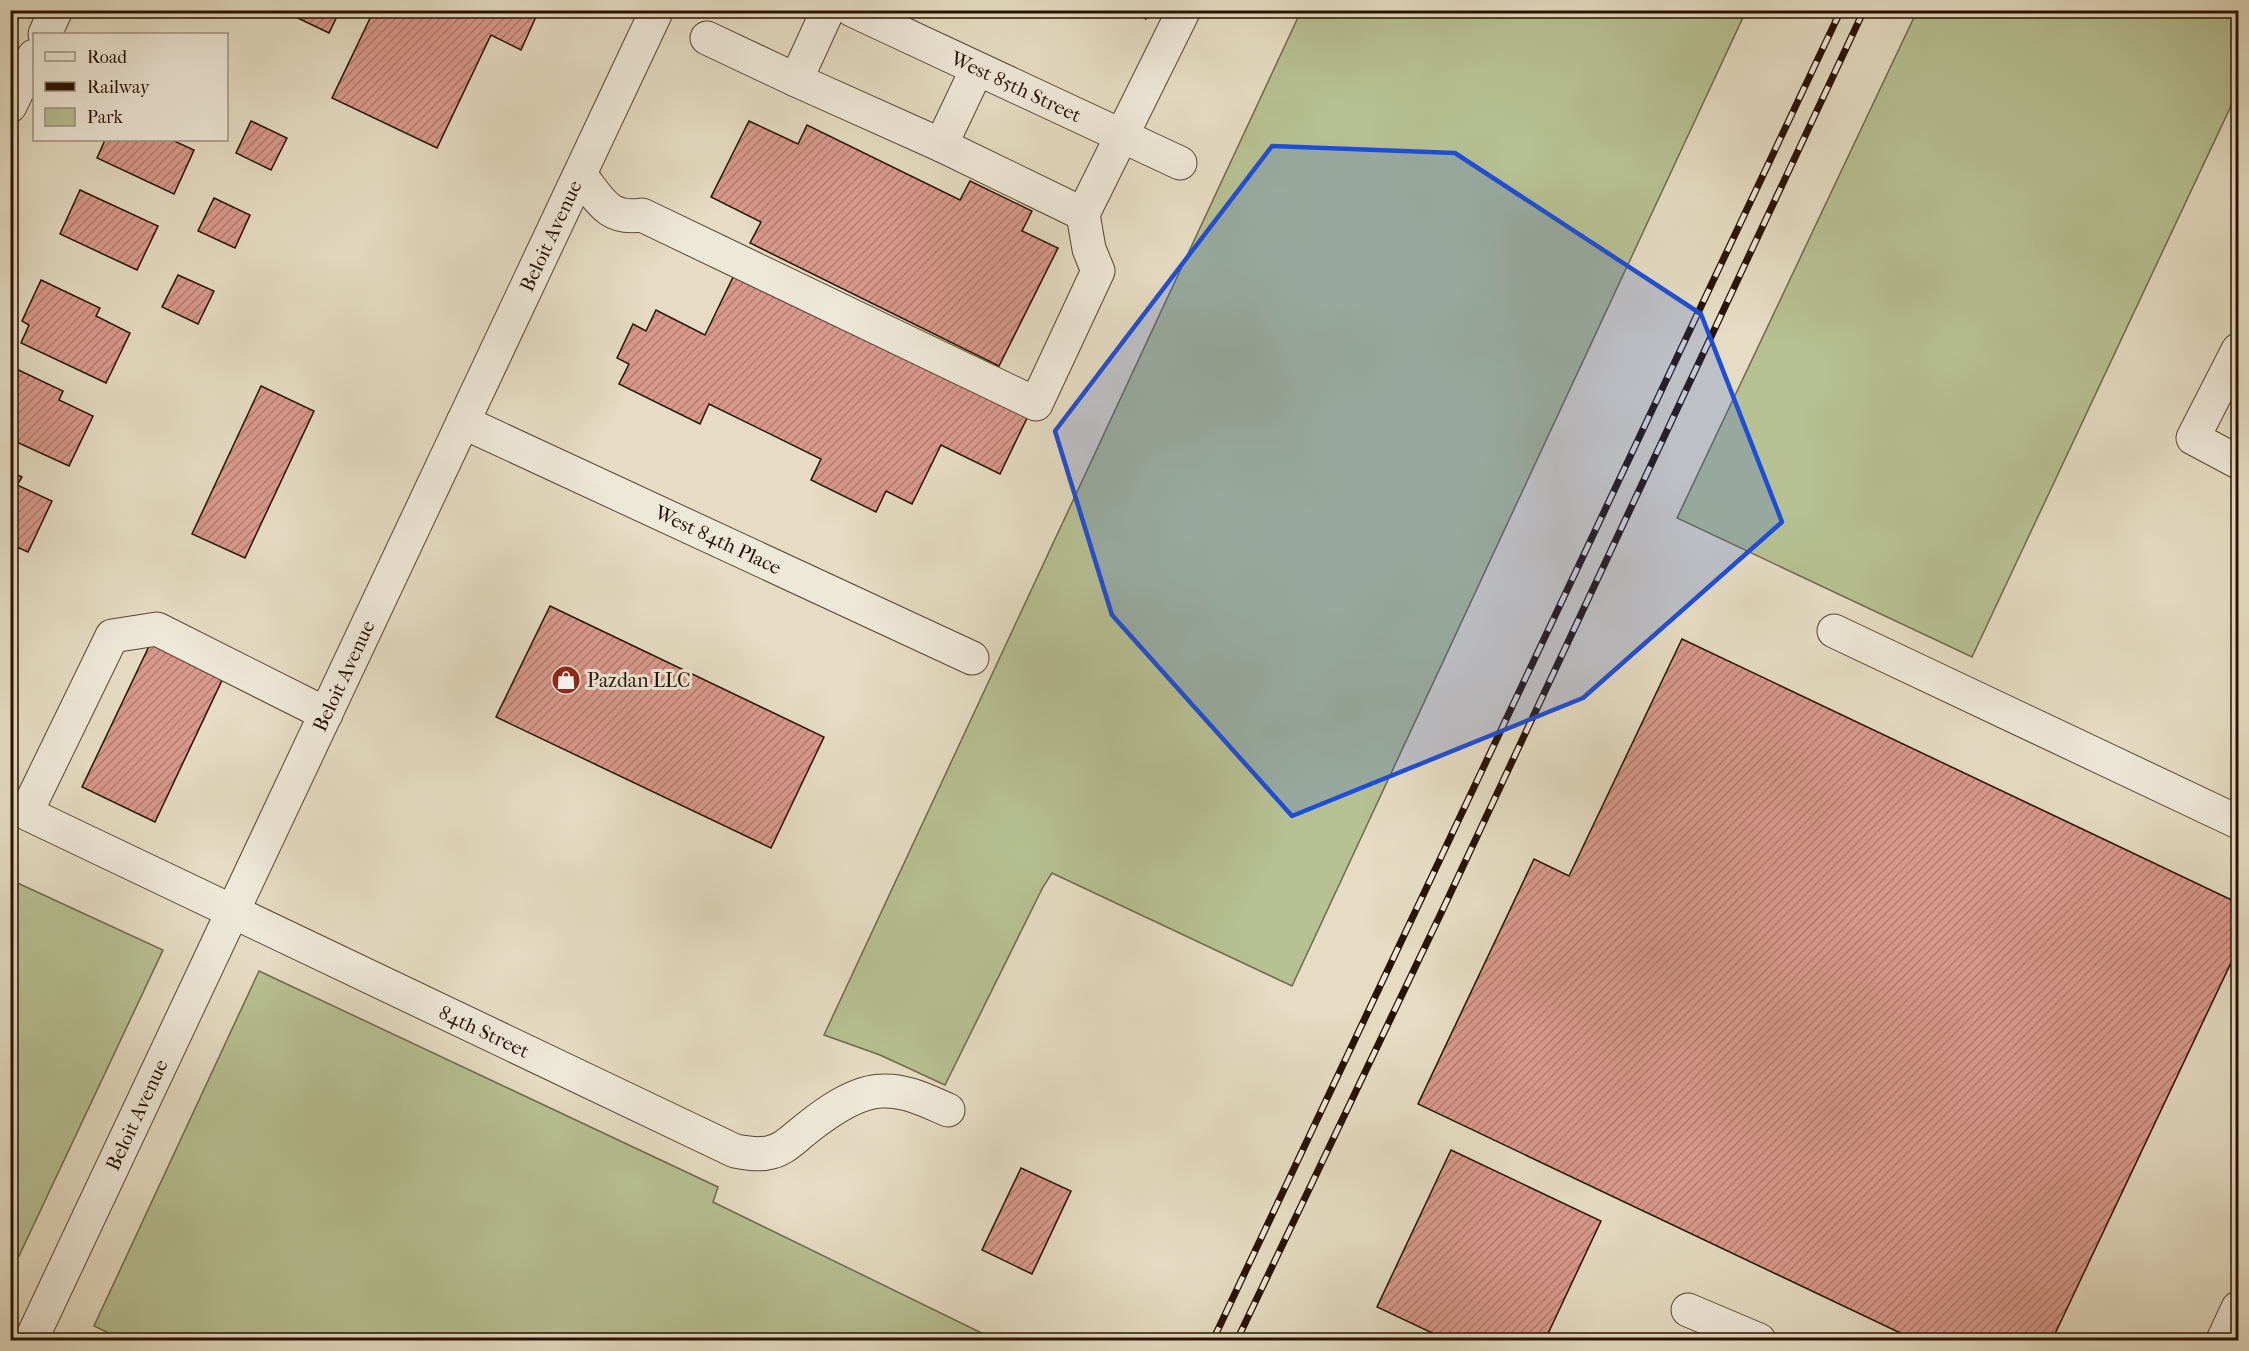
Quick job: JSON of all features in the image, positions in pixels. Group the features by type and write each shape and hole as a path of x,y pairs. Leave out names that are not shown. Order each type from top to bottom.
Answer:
{"street":[{"path":"45,33 56,10"},
{"name":"Beloit Avenue","path":"31,1341 463,422 581,180 657,10"},
{"path":"796,80 828,10"},
{"name":"West 85th Street","path":"852,10 1180,163"},
{"path":"581,180 604,207 627,218 642,215 1036,404 1098,271 1089,249 1083,214 1184,10"},
{"path":"707,38 941,145 1083,214"},
{"path":"10,106 33,58"},
{"path":"941,145 977,69"},
{"path":"2238,350 2193,438 2238,462"},
{"name":"West 84th Place","path":"463,422 972,658"},
{"name":"84th Street","path":"326,714 157,629 112,636 26,813 735,1151 768,1153 784,1148 806,1129 858,1096 882,1090 910,1094 948,1110"},
{"path":"1834,631 2238,822"},
{"path":"2223,1341 2238,1308"},
{"path":"1688,1310 1759,1341"}],"highlighted area":[{"path":"1272,146 1455,153 1701,314 1782,522 1583,698 1292,816 1112,615 1055,431"}],"green space":[{"path":"1301,11 1746,11 1292,986 1052,873 945,1085 880,1055 824,1035"},
{"path":"1917,11 2238,11 2238,91 1972,657 1677,518"},
{"path":"11,880 163,950 19,1256 10,1252"},
{"path":"259,971 718,1187 713,1202 996,1340 123,1340 94,1326"}],"building":[{"path":"281,10 340,10 329,33"},
{"path":"374,10 539,10 521,50 491,35 437,148 332,98"},
{"path":"1129,10 1150,10 1146,19"},
{"path":"251,121 287,138 271,170 236,153"},
{"path":"749,121 798,144 807,125 960,200 970,181 1032,211 1022,231 1058,248 999,366 750,243 761,222 711,197"},
{"path":"105,141 174,141 194,150 174,194 97,158"},
{"path":"80,190 158,226 137,270 60,234"},
{"path":"214,198 250,215 235,248 198,231"},
{"path":"736,271 1029,414 1000,474 941,445 912,504 886,491 876,512 811,480 821,459 709,404 700,424 619,384 629,364 617,358 633,324 646,331 656,310 705,335"},
{"path":"178,275 214,291 198,324 162,307"},
{"path":"41,280 100,308 96,316 130,333 106,383 21,343 29,325 22,321"},
{"path":"10,366 63,391 59,400 93,416 69,466 10,439"},
{"path":"261,386 314,411 245,558 192,534"},
{"path":"10,471 22,477 17,485 52,501 28,552 10,544"},
{"path":"550,606 824,737 771,848 496,717"},
{"path":"1682,639 2238,903 2238,948 2052,1340 1915,1340 1418,1104 1534,859 1569,876"},
{"path":"152,640 225,674 155,822 82,787"},
{"path":"1451,1150 1601,1221 1545,1340 1447,1340 1377,1307"},
{"path":"1021,1168 1071,1191 1032,1274 982,1250"}],"railway":[{"path":"1213,1340 1841,10"},
{"path":"1237,1340 1443,909 1864,10"}],"place":[{"name":"Pazdan LLC","path":"566,680"}]}
